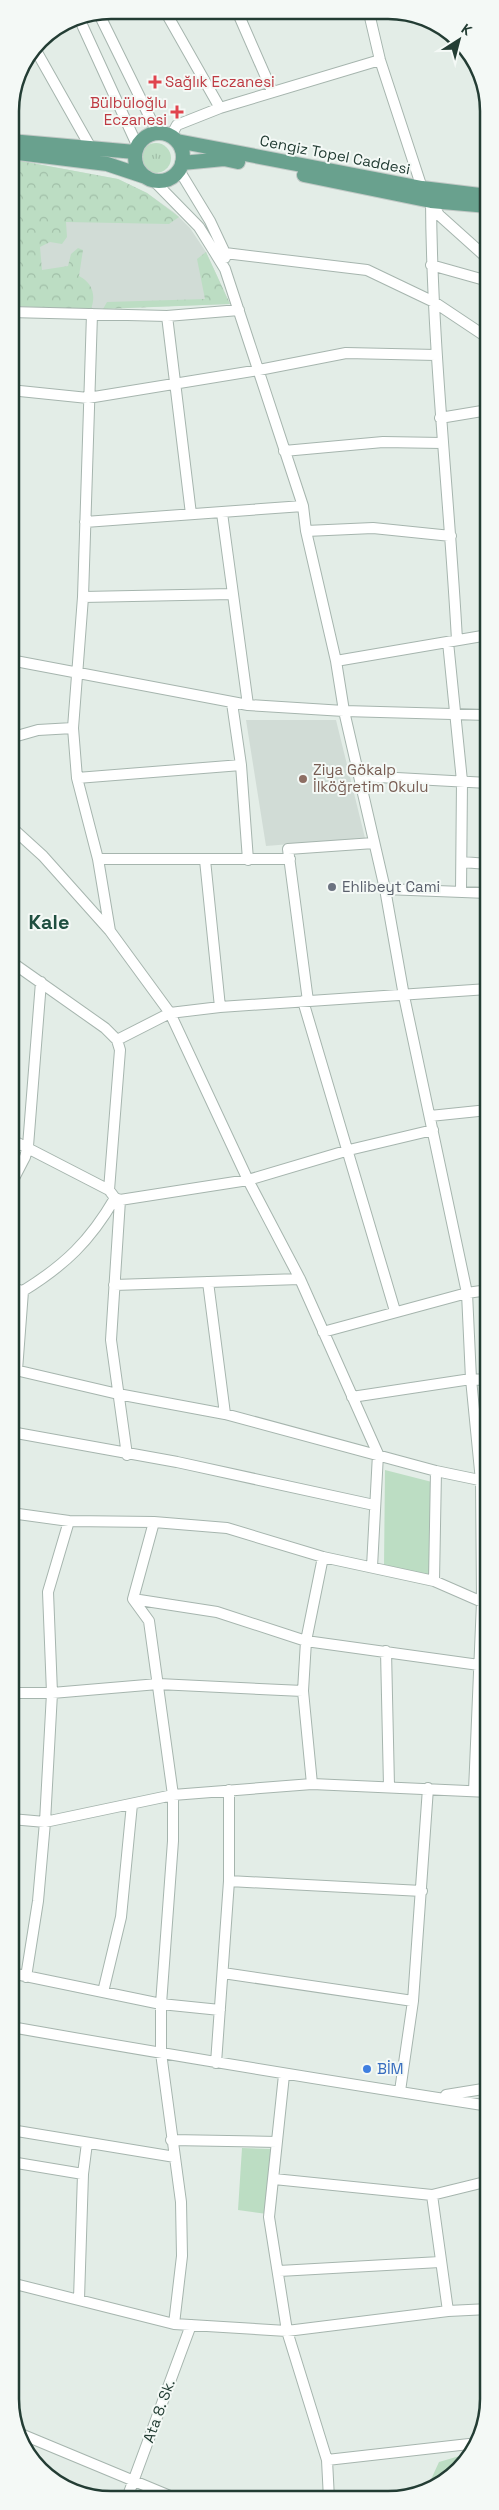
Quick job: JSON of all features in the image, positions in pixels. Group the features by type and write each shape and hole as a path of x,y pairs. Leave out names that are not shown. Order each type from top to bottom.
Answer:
{"main road":[{"path":"19,144 106,164 150,179 168,179 181,166 183,155 174,139 157,132 149,134 136,148 136,166 150,179"},
{"name":"Cengiz Topel Caddesi","path":"174,139 422,188 480,195"},
{"path":"19,143 91,148 136,148"},
{"name":"Cengiz Topel Caddesi","path":"181,166 224,159 431,201 480,205"}],"street":[{"path":"170,19 220,108"},
{"path":"240,19 272,91"},
{"path":"370,19 380,60 422,188"},
{"path":"102,20 157,132"},
{"path":"82,24 136,148"},
{"path":"38,55 91,148"},
{"path":"174,139 177,125 220,108 380,60"},
{"path":"181,166 225,253 225,269"},
{"path":"150,179 199,227 225,269 302,506 336,662 344,711 384,889 404,996 467,1293 471,1379 480,1445"},
{"path":"431,201 439,214 480,252"},
{"path":"431,201 431,266 440,418 451,536 453,641 462,781 461,891"},
{"path":"225,253 367,270 434,302 480,333"},
{"path":"431,266 480,279"},
{"path":"19,312 167,316 239,310"},
{"path":"92,314 83,597 75,672 73,728 77,778 98,859 110,931"},
{"path":"167,316 191,514"},
{"path":"19,391 88,398 259,370 346,353 436,355"},
{"path":"440,418 480,411"},
{"path":"284,451 382,442 442,443"},
{"path":"85,522 302,506"},
{"path":"222,513 248,705"},
{"path":"306,531 373,528 451,536"},
{"path":"83,597 232,594"},
{"path":"336,662 480,636"},
{"path":"19,662 248,705 344,711 480,715"},
{"path":"232,703 241,765 248,860"},
{"path":"19,735 38,730 73,728"},
{"path":"77,778 241,765"},
{"path":"360,776 480,782"},
{"path":"19,834 44,856 110,931 170,1013 248,1180 300,1279 378,1454 372,1566"},
{"path":"374,843 288,849 306,1001 395,1311"},
{"path":"98,859 290,859"},
{"path":"205,860 220,1007"},
{"path":"462,862 480,863"},
{"path":"384,889 480,892"},
{"path":"19,967 105,1028 117,1040 120,1050 111,1340 127,1455"},
{"path":"19,1169 28,1146 41,982"},
{"path":"117,1040 170,1013 220,1007 480,990"},
{"path":"430,1116 480,1111"},
{"path":"19,1142 115,1196 248,1180 349,1150 433,1130"},
{"path":"19,1290 23,1291 67,1261 88,1240 115,1196"},
{"path":"114,1285 300,1279"},
{"path":"208,1282 225,1414"},
{"path":"19,1326 23,1291"},
{"path":"323,1332 395,1311 480,1291"},
{"path":"19,1370 118,1394 225,1414 436,1471 480,1481"},
{"path":"352,1397 471,1379 480,1380"},
{"path":"19,1434 127,1455 177,1462 374,1506"},
{"path":"434,1581 436,1471"},
{"path":"19,1514 69,1521 154,1522 227,1528 323,1557 372,1566 434,1581 480,1601"},
{"path":"26,1977 38,1901 45,1822 52,1693 48,1592 69,1521"},
{"path":"133,1598 154,1522"},
{"path":"312,1784 302,1691 306,1641 323,1557"},
{"path":"133,1598 217,1612 306,1641 479,1665"},
{"path":"133,1598 150,1621 173,1795 173,1841 161,2004 161,2054 171,2140 181,2202 182,2256 174,2324"},
{"path":"386,1651 389,1786"},
{"path":"474,1791 480,1655"},
{"path":"19,1693 52,1693 158,1684 302,1691"},
{"path":"19,1820 45,1822 173,1795 312,1784 480,1791"},
{"path":"400,2090 413,2001 428,1788"},
{"path":"216,2062 229,1881 229,1790"},
{"path":"103,1992 121,1917 132,1804"},
{"path":"229,1881 422,1891"},
{"path":"223,1973 413,2001"},
{"path":"19,1975 161,2004 220,2010"},
{"path":"19,2028 284,2075 400,2090 480,2104"},
{"path":"284,2075 269,2217 287,2331 327,2460 329,2491"},
{"path":"438,2096 480,2089"},
{"path":"19,2131 175,2157"},
{"path":"171,2140 277,2142"},
{"path":"79,2299 83,2174 87,2143"},
{"path":"19,2163 83,2174"},
{"path":"274,2179 432,2195 480,2183"},
{"path":"432,2195 448,2311"},
{"path":"279,2271 440,2262"},
{"path":"19,2286 79,2299 174,2324 287,2331 448,2311 480,2310"},
{"name":"Ata 8. Sk.","path":"129,2491 191,2325"},
{"path":"27,2436 158,2491"},
{"path":"327,2460 469,2444"}],"shaded area":[{"path":"19,161 118,179 147,193 175,213 190,228 206,252 230,304 91,309 19,306"},
{"name":"Ziya Gökalp İlköğretim Okulu","path":"246,720 336,720 365,838 266,846"}],"green space":[{"path":"156,143 167,147 171,158 167,169 156,173 145,169 141,158 145,147"},
{"path":"19,161 118,179 147,193 179,217 169,224 66,222 67,237 62,244 50,242 40,247 42,270 68,266 71,254 78,248 83,250 79,276 87,282 92,290 91,309 19,306"},
{"path":"206,252 230,304 103,309 107,302 205,299 197,259"},
{"path":"385,1470 432,1482 430,1577 384,1566"},
{"path":"242,2148 272,2149 267,2214 238,2210"},
{"path":"460,2456 444,2472 430,2481 439,2462"}],"place":[{"name":"Sağlık Eczanesi","path":"155,82"},
{"name":"Bülbüloğlu Eczanesi","path":"177,112"},
{"name":"Ziya Gökalp İlköğretim Okulu","path":"303,779"},
{"name":"Ehlibeyt Cami","path":"332,887"},
{"name":"BİM","path":"367,2069"}],"district":[{"name":"Kale","path":"49,922"}]}
